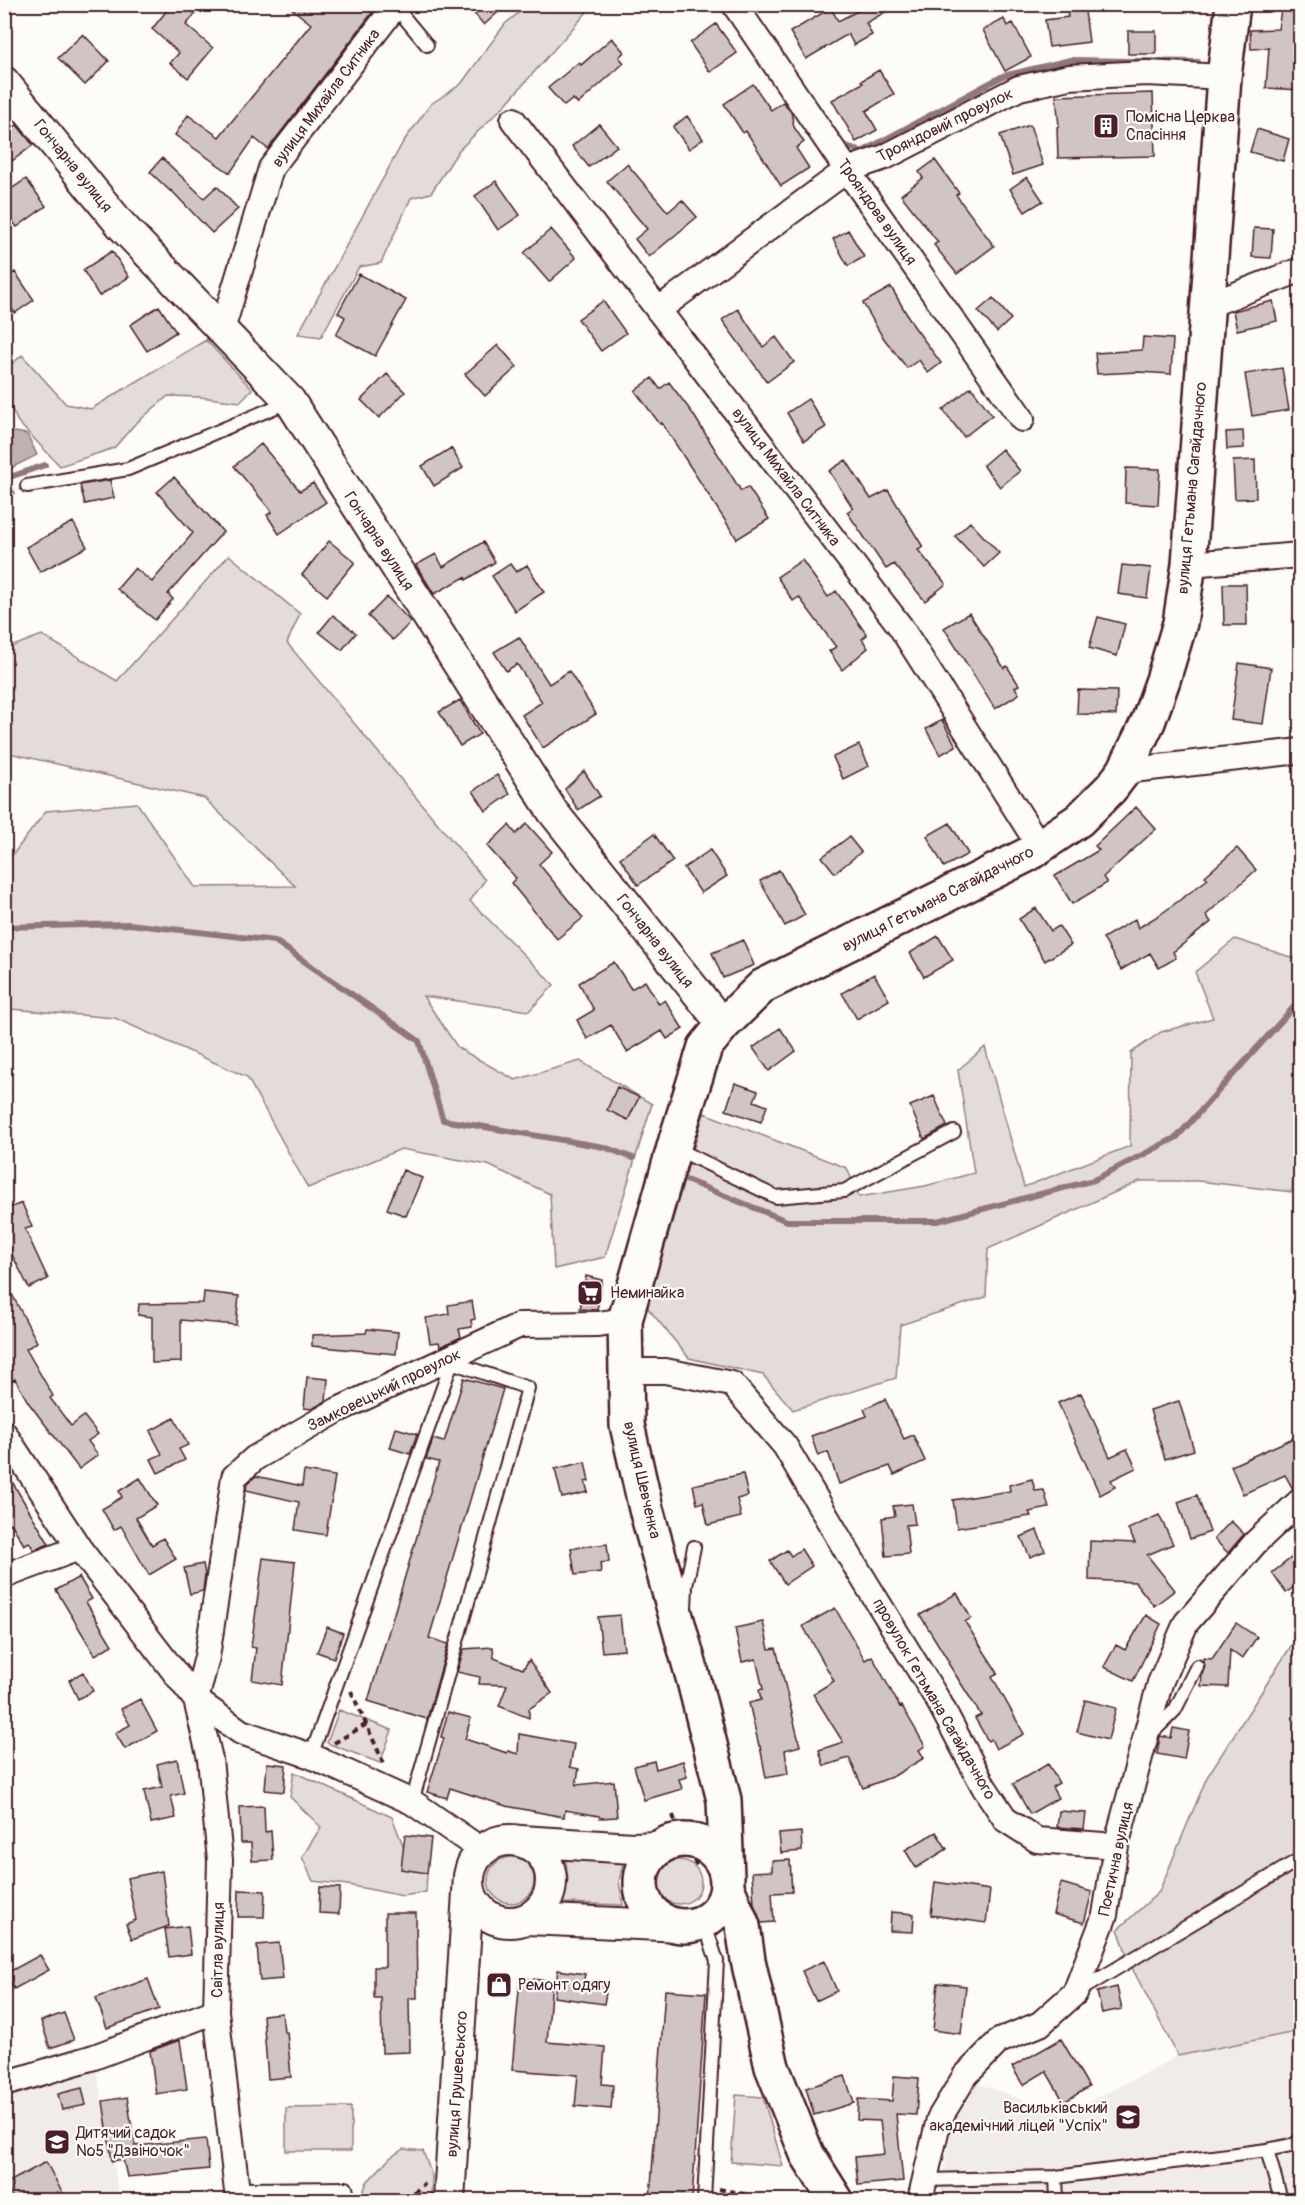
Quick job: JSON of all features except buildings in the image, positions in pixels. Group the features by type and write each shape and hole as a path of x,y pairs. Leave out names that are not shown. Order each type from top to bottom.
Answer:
{"main road":[{"name":"вулиця Гетьмана Сагайдачного","path":"723,1025 763,986 1040,848 1079,820 1111,788 1124,771 1148,722 1163,680 1180,624 1189,564 1224,76 1233,4"},
{"name":"вулиця Шевченка","path":"723,1025 705,1047 625,1320 627,1425 646,1509 683,1640 724,1800 719,1880 743,1926 772,2067 807,2154 836,2200"},
{"path":"724,1800 703,1821 672,1835 647,1858 641,1873 640,1888 645,1903 654,1915 667,1923 694,1930 748,1959"},
{"path":"672,1835 699,1842 715,1852 721,1859 719,1880 721,1905 694,1930"}],"street":[{"name":"Трояндова вулиця","path":"734,4 847,170 1022,418"},
{"name":"вулиця Михайла Ситника","path":"222,330 272,168 395,5"},
{"name":"Трояндовий провулок","path":"658,310 847,170 885,158 1018,88 1069,77 1147,73 1224,76"},
{"name":"Гончарна вулиця","path":"4,82 121,225 290,401 553,812 723,1025"},
{"name":"вулиця Михайла Ситника","path":"513,120 900,626 1040,848"},
{"path":"1206,306 1300,270"},
{"path":"1189,564 1300,555"},
{"path":"1124,771 1300,751"},
{"name":"Замковецький провулок","path":"196,1700 207,1657 234,1477 255,1458 338,1410 448,1361 520,1325 598,1324 625,1320"},
{"name":"провулок Гетьмана Сагайдачного","path":"627,1371 665,1371 732,1384 785,1446 939,1702 984,1787 1006,1820 1037,1840 1116,1846"},
{"name":"Світла вулиця","path":"4,1433 79,1548 196,1700 241,1731 311,1756 405,1798 476,1864"},
{"name":"Поетична вулиця","path":"923,2190 939,2119 966,2076 999,2042 1040,2024 1075,1993 1105,1915 1116,1846 1160,1683 1186,1623 1256,1542 1300,1501"},
{"path":"4,1576 79,1548"},
{"name":"Світла вулиця","path":"196,1700 210,1759 220,1860 216,2011 237,2195"},
{"path":"210,1759 241,1731"},
{"path":"672,1835 633,1848 507,1840 494,1843 476,1864 471,1891 476,1904 487,1914 514,1920 694,1930"},
{"name":"вулиця Грушевського","path":"465,1968 480,1941 514,1920 539,1911 548,1899 551,1878 544,1858 534,1848 521,1842"},
{"name":"вулиця Грушевського","path":"449,2200 465,1968 476,1864"},
{"path":"4,2084 93,2057 216,2011"}],"lane":[{"name":"вулиця Михайла Ситника","path":"395,5 427,45"},
{"path":"27,486 128,469 290,401"},
{"path":"674,1148 776,1197 843,1191 954,1132"},
{"path":"311,1756 448,1361 528,1388 405,1798"},
{"path":"683,1640 686,1586 694,1547"},
{"path":"1146,1739 1174,1710 1197,1666"},
{"path":"1075,1993 1300,1859"},
{"path":"694,1930 717,1962 704,2200"},
{"path":"923,2190 1056,2177 1267,2150 1291,2145 1300,2140"},
{"path":"1267,2150 1280,2196"},
{"path":"1056,2177 1057,2200"},
{"path":"237,2195 346,2188 349,2200"}],"path":[{"path":"342,1671 405,1798"},
{"path":"311,1756 367,1724"},
{"path":"672,1835 719,1880"},
{"path":"406,2200 432,2176"},
{"path":"705,2186 774,2200"}],"shaded area":[{"path":"528,5 582,5 587,12 506,104 459,150 431,193 411,198 381,263 359,267 321,337 298,334 403,142 431,104 461,84 505,24"},
{"path":"206,340 252,389 240,402 168,396 134,425 114,448 60,466 18,422 5,395 5,370 22,355 66,404 91,409"},
{"path":"15,432 27,434 37,455 5,471 5,436"},
{"path":"229,555 300,614 287,643 485,880 470,901 554,985 529,1011 423,996 458,1048 515,1080 580,1061 652,1104 605,1257 554,1269 550,1194 488,1165 401,1149 308,1188 247,1077 115,1018 11,1009 5,1002 4,866 46,811 137,803 195,887 295,886 204,798 5,752 5,649 42,635 117,681"},
{"path":"1235,939 1300,960 1300,1105 1292,1192 1198,1181 1140,1181 988,1249 986,1297 900,1325 896,1378 793,1410 763,1375 689,1358 647,1307 704,1113 847,1168 859,1197 925,1186 974,1173 958,1070 985,1047 1024,1187 1130,1146 1131,1053 1161,1032 1213,1018 1195,972"},
{"path":"1300,1632 1300,2031 1178,2056 1131,1966 1118,1929 1159,1892 1207,1777"},
{"path":"339,1710 392,1730 380,1763 327,1743"},
{"path":"294,1772 392,1817 408,1858 427,1873 426,1892 403,1896 348,1885 313,1881 302,1857 321,1827 290,1797"},
{"path":"565,1854 625,1856 619,1881 623,1905 563,1903 568,1879"},
{"path":"511,1857 527,1864 534,1880 527,1896 511,1903 495,1896 488,1880 495,1864"},
{"path":"679,1860 688,1861 695,1866 700,1873 700,1891 695,1898 688,1903 679,1904 670,1903 663,1898 658,1891 657,1882 658,1873 663,1866 670,1861"},
{"name":"Васильківський академічний ліцей \"Успіх\"","path":"1300,2031 1300,2200 939,2200 953,2120 976,2083 1064,2115 1178,2056"},
{"name":"Дитячий садок №5 \"Дзвіночок\"","path":"94,2057 120,2200 5,2200 5,2084"},
{"path":"736,2095 763,2097 783,2166 731,2162"},
{"path":"351,2107 351,2151 286,2151 286,2108"},
{"path":"403,2149 423,2151 432,2176 431,2200 360,2200 367,2182 390,2158"}],"waterway":[{"path":"839,141 841,144 862,152 1003,76 1070,60 1198,62"},
{"path":"4,479 45,465"},
{"path":"4,927 129,924 275,941 419,1041 443,1120 604,1147 633,1158"},
{"path":"681,1178 787,1221 937,1221 1094,1180 1177,1137 1300,1000"}],"place":[{"name":"Помісна Церква Спасіння","path":"1106,126"},
{"name":"Неминайка","path":"590,1293"},
{"name":"Ремонт одягу","path":"499,1985"},
{"name":"Васильківський академічний ліцей \"Успіх\"","path":"1128,2117"},
{"name":"Дитячий садок №5 \"Дзвіночок\"","path":"57,2142"}]}
